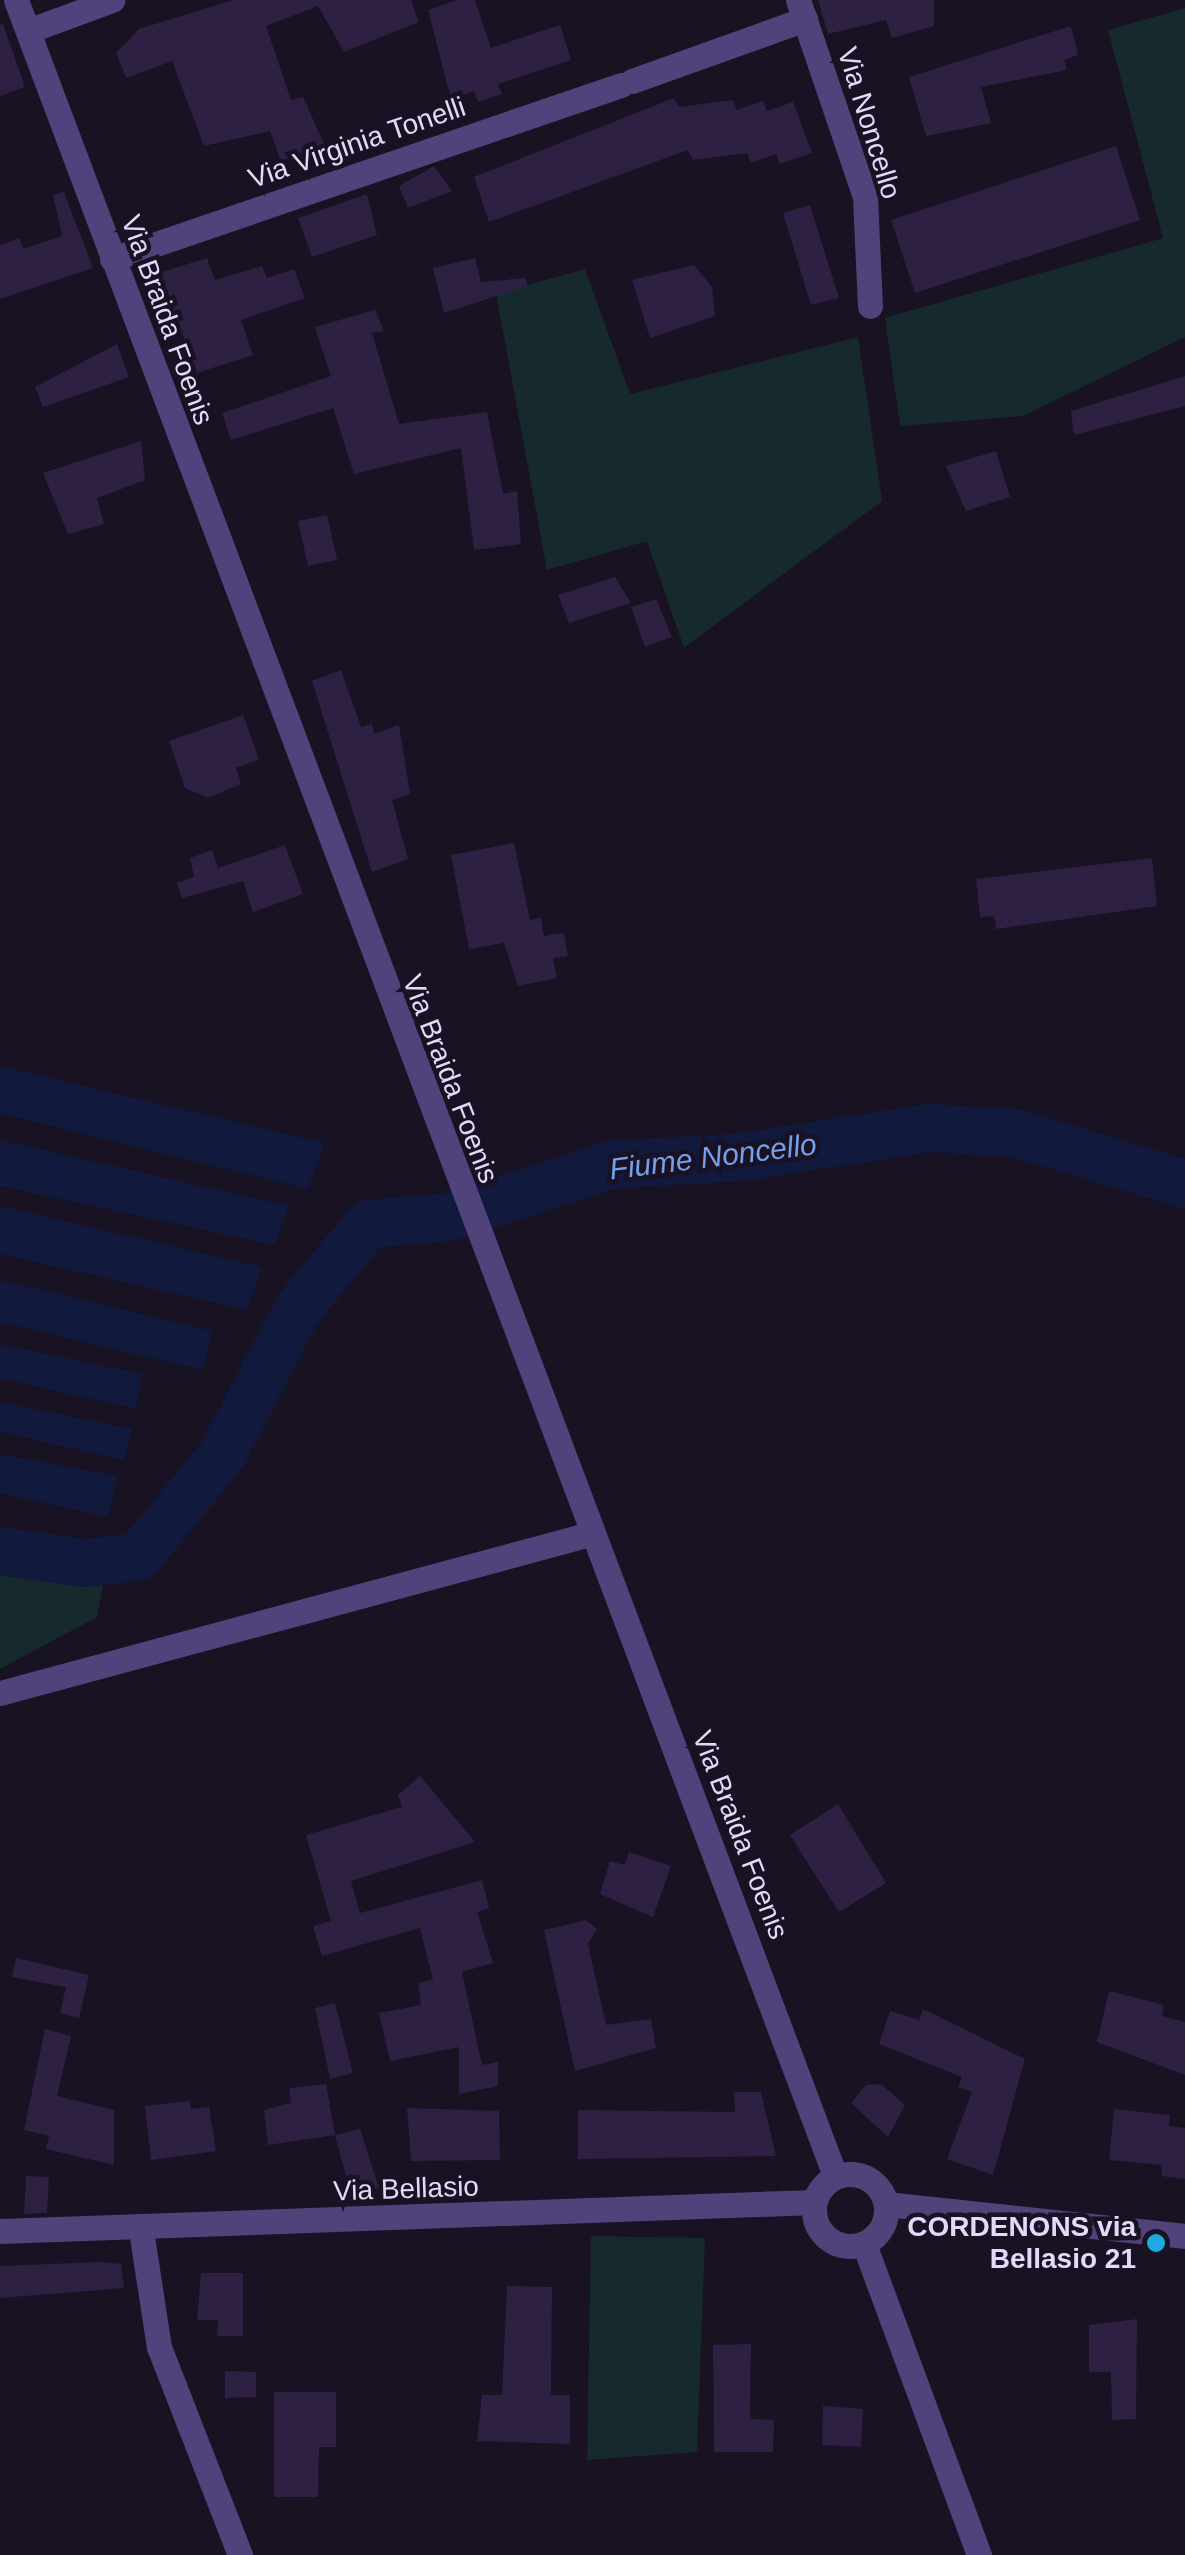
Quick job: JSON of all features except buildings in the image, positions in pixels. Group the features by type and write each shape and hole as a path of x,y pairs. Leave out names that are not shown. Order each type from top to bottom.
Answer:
{"street":[{"name":"Via Braida Foenis","path":"16,0 445,1150 835,2176"},
{"path":"28,32 112,0"},
{"name":"Via Noncello","path":"626,83 802,9 866,197 870,306"},
{"name":"Via Virginia Tonelli","path":"112,259 626,83"},
{"path":"0,1692 590,1534"},
{"path":"864,2244 825,2238 814,2202 835,2176 862,2176 886,2204 1185,2236"},
{"name":"Via Bellasio","path":"0,2231 141,2230 814,2202"},
{"path":"864,2244 883,2226 886,2204"},
{"path":"141,2230 159,2348 240,2555"},
{"path":"864,2244 978,2555"}],"green space":[{"path":"1185,8 1185,337 1023,416 900,426 885,318 1163,238 1108,30"},
{"path":"585,269 630,394 858,337 882,501 684,648 647,541 547,570 496,294"},
{"path":"0,1551 85,1563 104,1580 97,1617 0,1669"},
{"path":"591,2236 705,2238 697,2452 587,2460"}],"water":[{"path":"0,1066 325,1143 308,1189 0,1113"},
{"path":"0,1140 289,1206 275,1245 0,1186"},
{"path":"0,1206 262,1267 247,1310 0,1254"},
{"path":"0,1280 212,1331 203,1370 0,1322"},
{"path":"0,1344 142,1374 136,1409 0,1378"},
{"path":"0,1402 132,1429 123,1460 0,1432"},
{"path":"0,1454 118,1476 108,1517 0,1493"}],"waterway":[{"name":"Fiume Noncello","path":"0,1551 85,1563 138,1557 222,1455 298,1309 368,1224 450,1217 614,1164 734,1158 929,1128 1015,1133 1185,1184"}],"place":[{"name":"CORDENONS via Bellasio 21","path":"1156,2243"}]}
